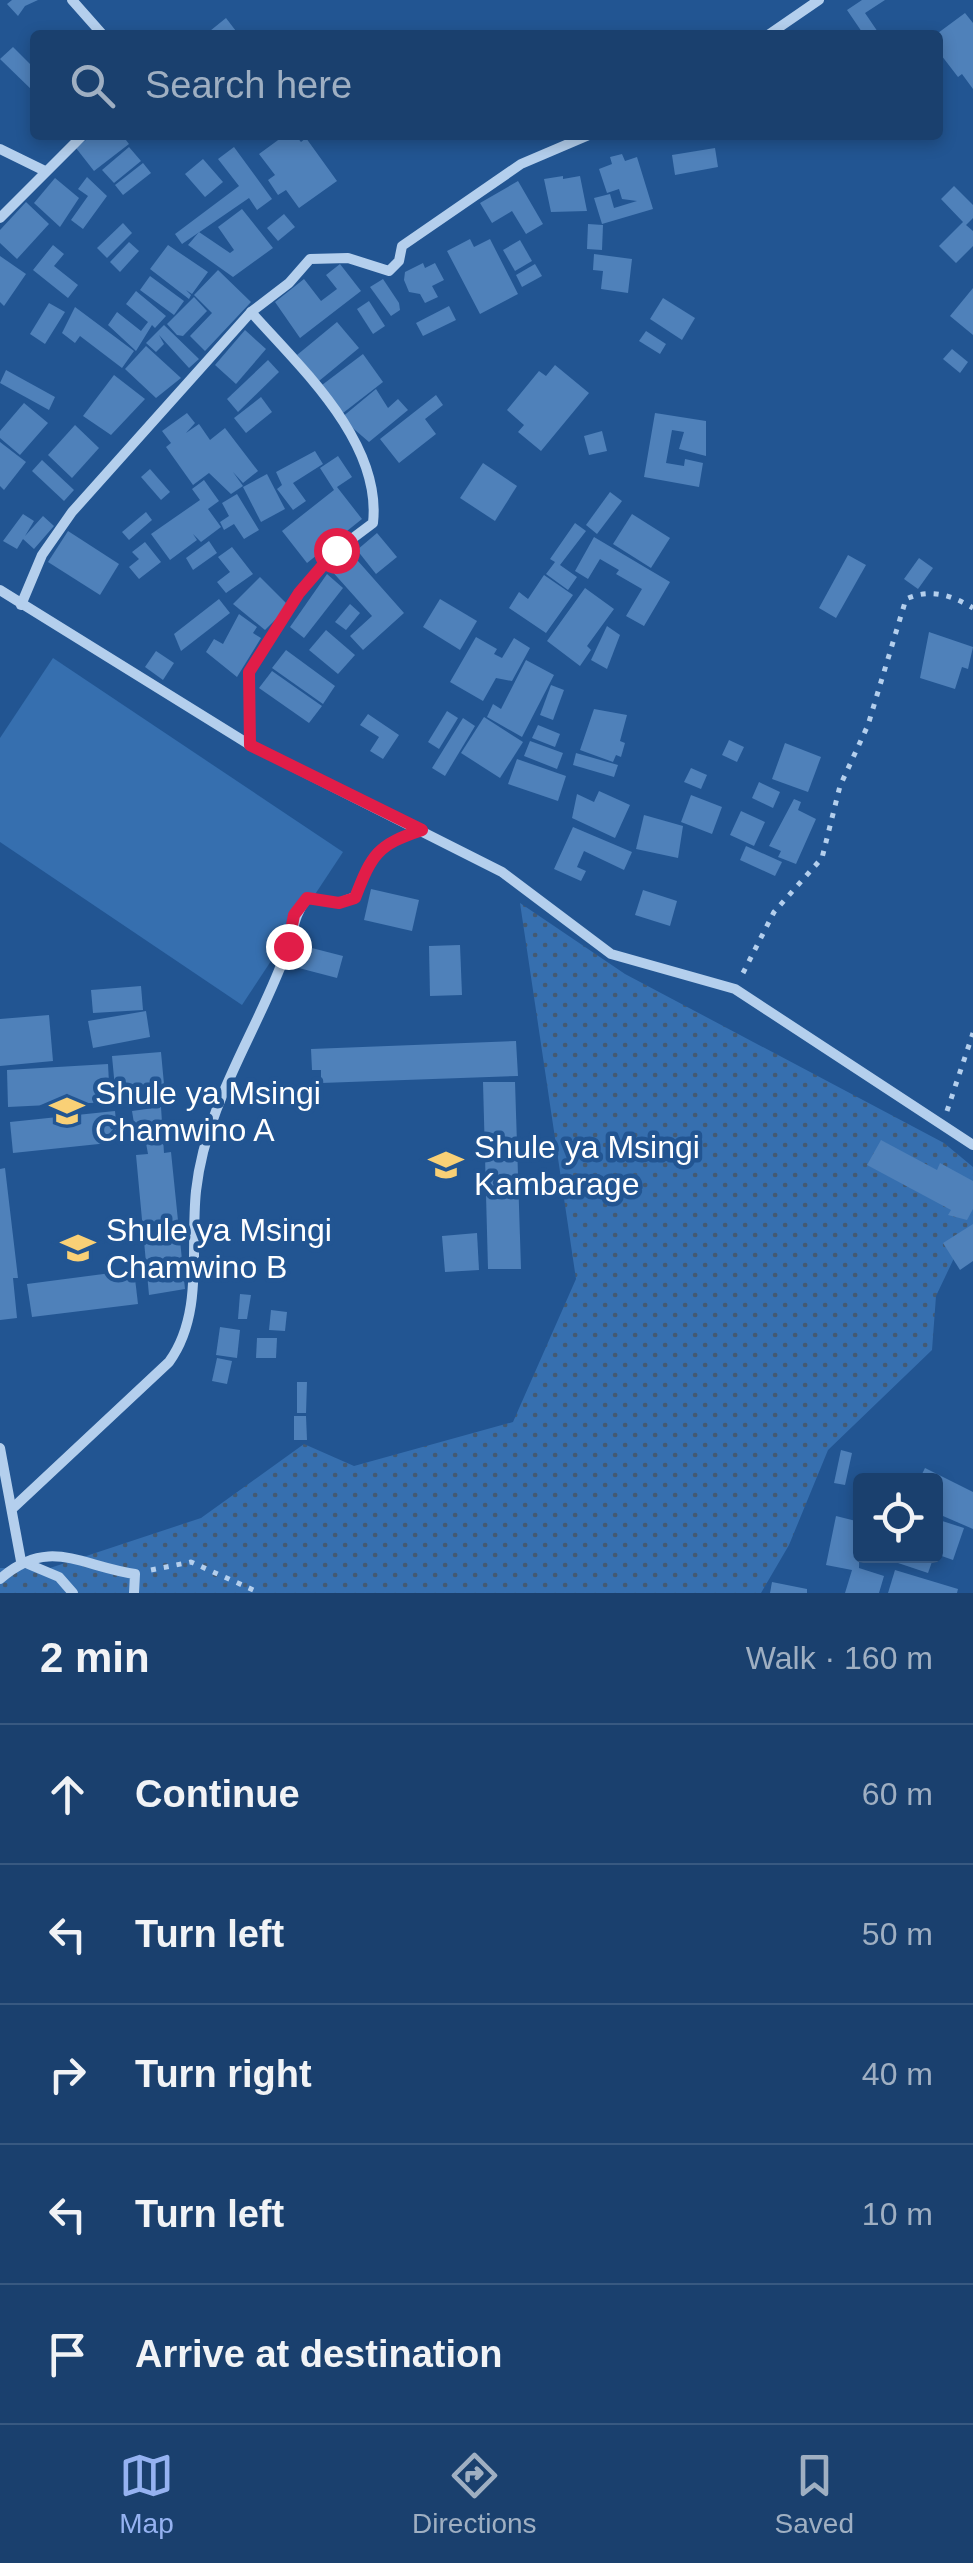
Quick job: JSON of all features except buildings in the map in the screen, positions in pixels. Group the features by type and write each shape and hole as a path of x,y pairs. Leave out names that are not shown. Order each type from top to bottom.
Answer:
{"street":[{"path":"72,0 99,30"},
{"path":"775,30 818,0"},
{"path":"0,218 78,140"},
{"path":"21,605 42,555 72,512 252,312 289,283 310,259 348,258 389,271 399,261 402,246 521,164 577,140"},
{"path":"0,150 45,170"},
{"path":"250,745 249,672 299,593 336,550 374,523 376,496 356,445 317,386 252,312"},
{"path":"0,590 142,674 250,745 502,872 611,954 735,989 973,1145"},
{"path":"14,1507 168,1362 186,1338 196,1188 220,1094 288,946 294,915 307,898 339,903 355,898 374,854 388,841 422,830"},
{"path":"0,1448 21,1561"},
{"path":"0,1579 21,1561 62,1553 100,1569 135,1574 134,1593"},
{"path":"21,1561 59,1577 74,1593"}],"path":[{"path":"735,989 774,912 822,858 840,786 868,725 906,599 919,593 951,595 973,608"},
{"path":"943,1123 973,1033"},
{"path":"135,1574 191,1562 260,1593"}],"shaded area":[{"path":"53,658 343,852 242,1005 0,842 0,738"},
{"path":"520,903 625,974 944,1143 973,1167 973,1228 966,1233 936,1296 932,1350 828,1450 789,1545 761,1593 0,1593 0,1568 47,1569 201,1518 304,1444 354,1466 513,1422 576,1279"}],"place":[{"name":"Shule ya Msingi Chamwino A","path":"67,1111"},
{"name":"Shule ya Msingi Kambarage","path":"446,1165"},
{"name":"Shule ya Msingi Chamwino B","path":"78,1248"}],"route":[{"path":"288,946 294,915 307,898 321,897 339,903 355,898 374,854 388,841 422,830 250,745 249,672 299,593 336,550"}]}
